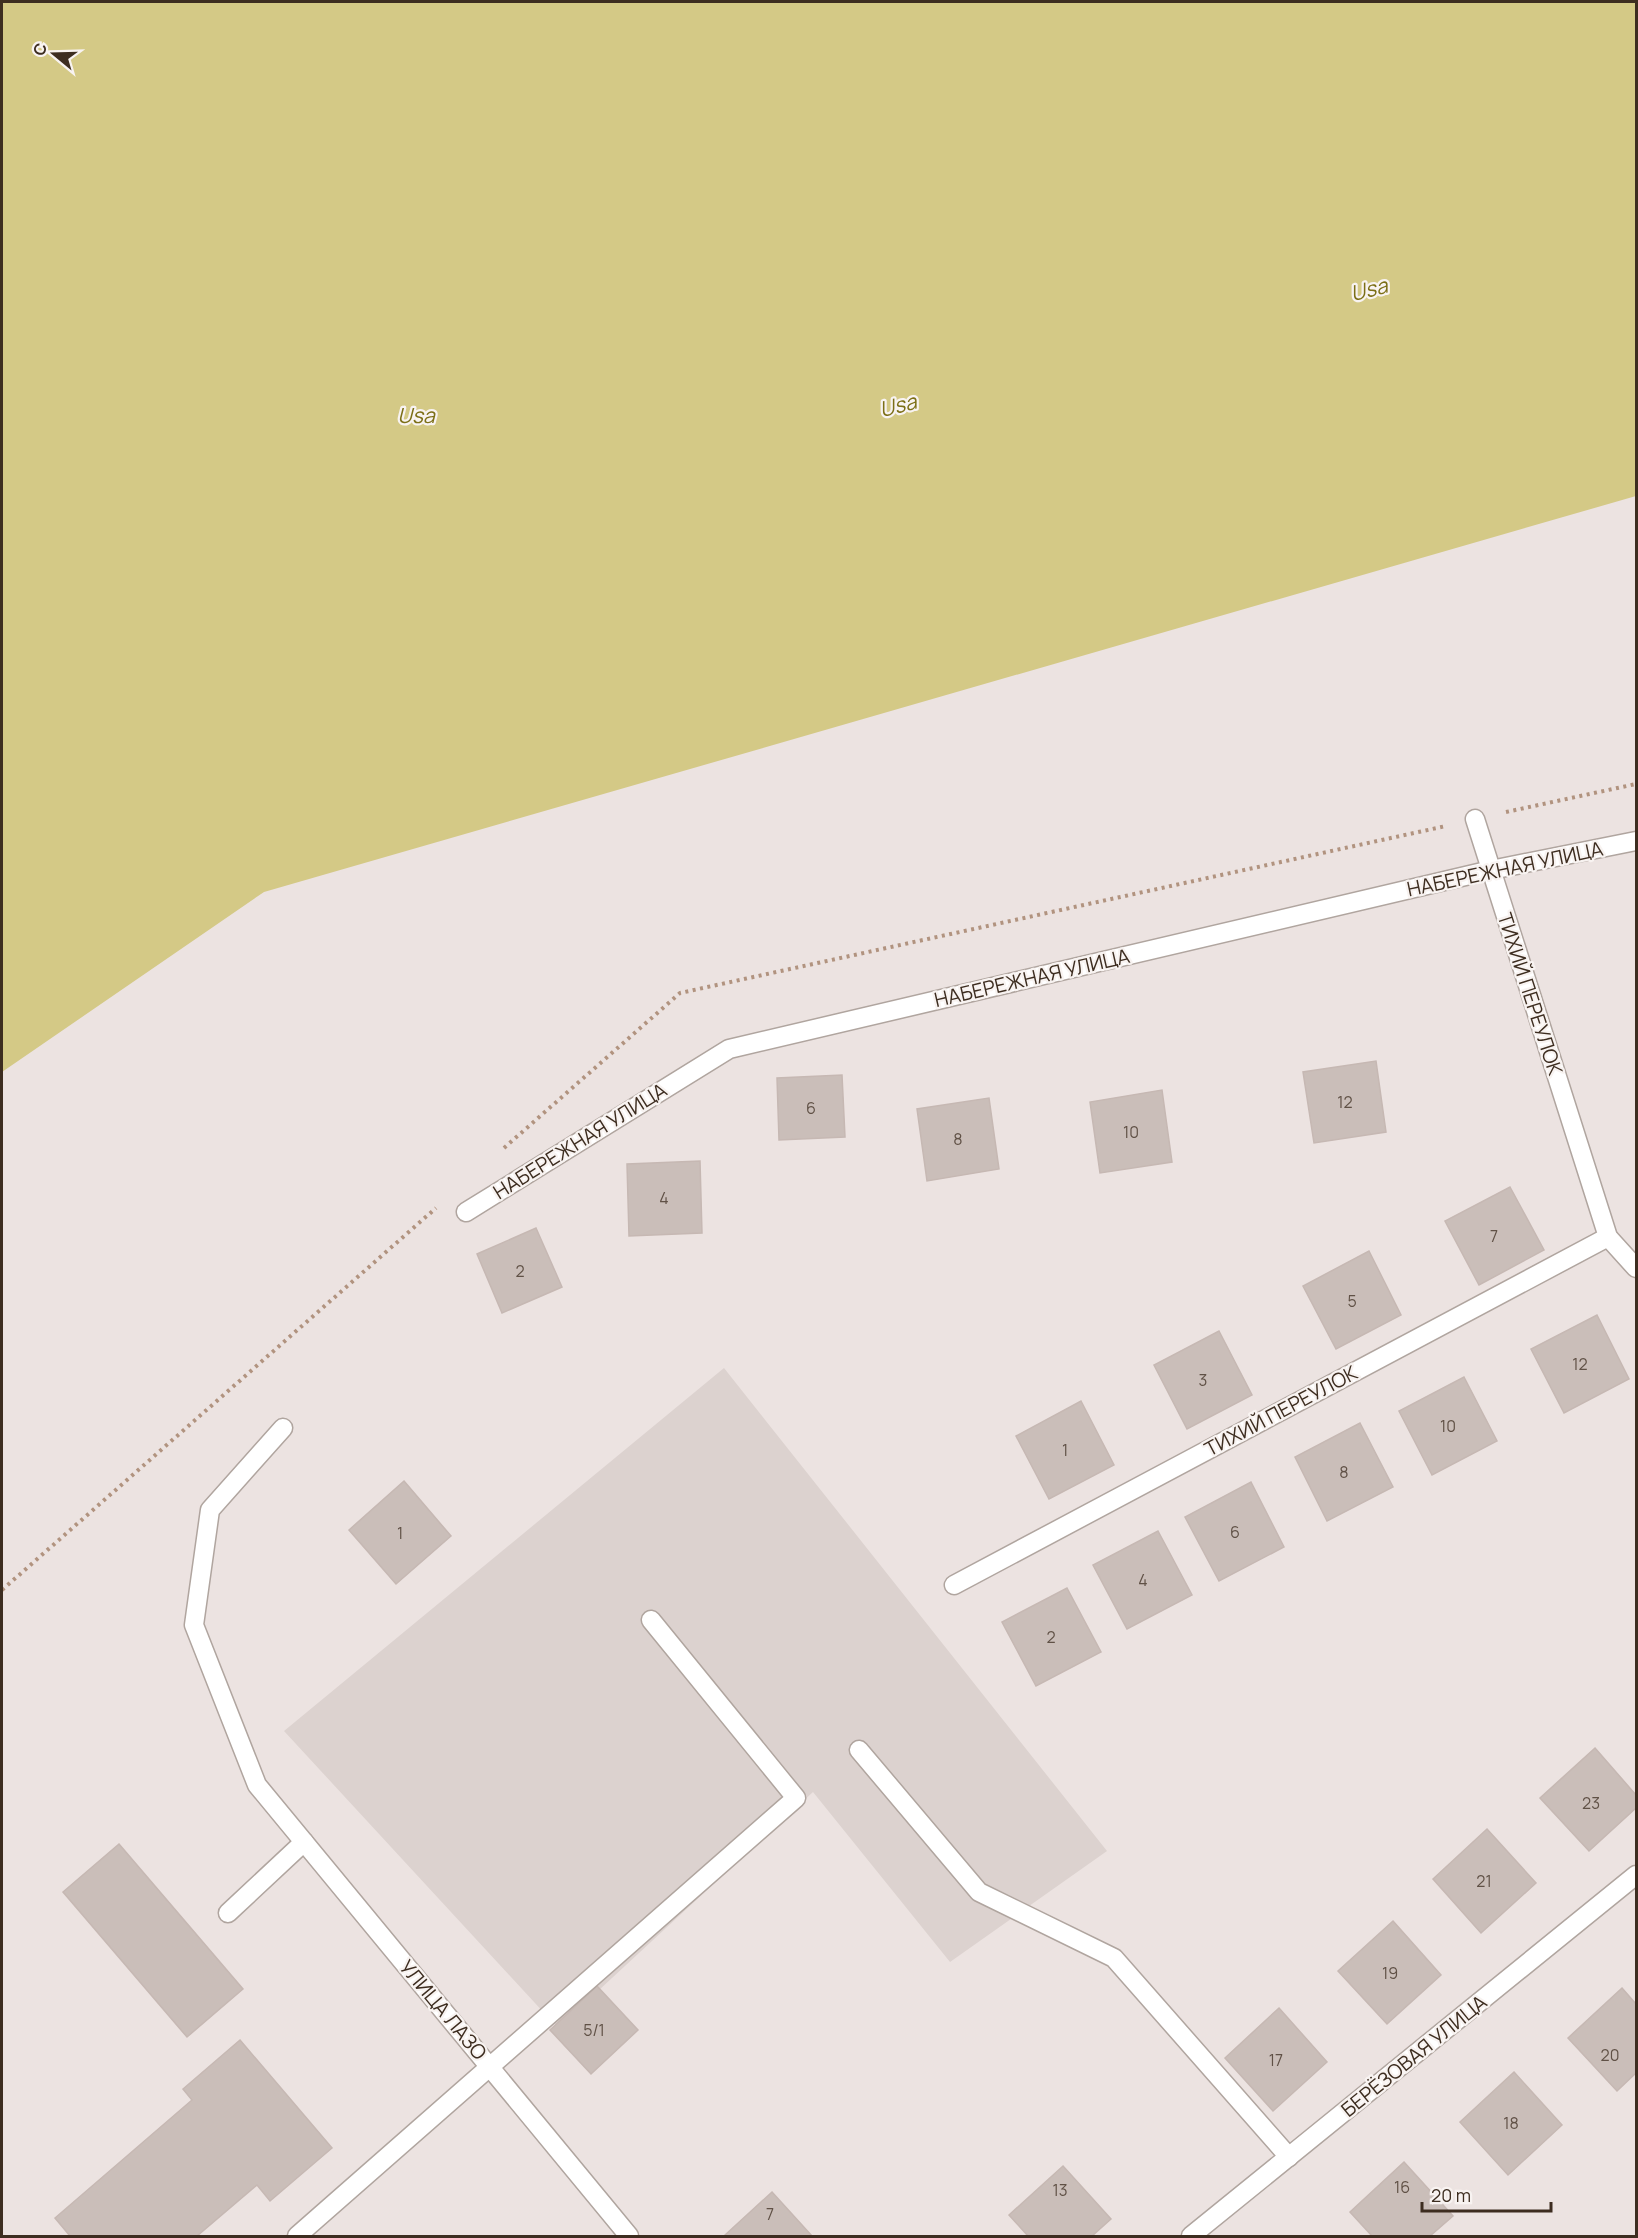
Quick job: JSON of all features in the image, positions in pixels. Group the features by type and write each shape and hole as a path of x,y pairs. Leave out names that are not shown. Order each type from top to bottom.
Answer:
{"street":[{"name":"ТИХИЙ ПЕРЕУЛОК","path":"1475,819 1608,1237 1636,1268"},
{"name":"НАБЕРЕЖНАЯ УЛИЦА","path":"466,1212 729,1048 1491,870 1636,841"},
{"name":"ТИХИЙ ПЕРЕУЛОК","path":"954,1585 1608,1237"},
{"name":"УЛИЦА ЛАЗО","path":"283,1428 210,1510 194,1624 257,1785 629,2236"},
{"path":"297,2236 796,1798 651,1620"},
{"path":"859,1750 979,1892 1114,1958 1289,2157"},
{"path":"228,1913 304,1842"},
{"name":"БЕРЁЗОВАЯ УЛИЦА","path":"1191,2236 1636,1876"}],"path":[{"path":"502,1150 680,993 1636,784"},
{"path":"2,1590 440,1205"}],"shaded area":[{"path":"724,1368 1107,1851 950,1962 813,1792 558,2028 284,1731"}],"water":[{"name":"Usa","path":"2,2 1636,2 1636,496 264,892 2,1072"}],"building":[{"path":"1376,1061 1386,1132 1314,1143 1303,1072"},
{"path":"842,1075 845,1137 779,1140 777,1078"},
{"path":"1162,1090 1172,1162 1100,1173 1090,1102"},
{"path":"989,1098 999,1169 927,1181 917,1109"},
{"path":"700,1161 702,1233 629,1236 627,1164"},
{"path":"1510,1187 1544,1250 1479,1285 1445,1221"},
{"path":"536,1228 562,1287 502,1313 477,1254"},
{"path":"1369,1251 1401,1315 1336,1349 1303,1286"},
{"path":"1597,1315 1629,1379 1564,1413 1531,1349"},
{"path":"1219,1331 1252,1395 1187,1429 1154,1365"},
{"path":"1464,1377 1497,1441 1432,1475 1399,1411"},
{"path":"1081,1401 1114,1465 1049,1499 1016,1436"},
{"path":"1360,1423 1393,1487 1327,1521 1295,1457"},
{"path":"404,1481 451,1536 396,1584 349,1530"},
{"path":"1251,1482 1284,1547 1219,1581 1185,1517"},
{"path":"1158,1531 1192,1595 1127,1629 1093,1565"},
{"path":"1067,1588 1101,1652 1036,1686 1002,1622"},
{"path":"1595,1748 1636,1795 1636,1808 1589,1851 1540,1798"},
{"path":"1487,1829 1536,1883 1481,1933 1433,1879"},
{"path":"119,1844 243,1989 187,2037 63,1892"},
{"path":"1393,1921 1441,1975 1387,2024 1338,1971"},
{"path":"597,1986 638,2030 591,2074 550,2030"},
{"path":"1622,1988 1636,2004 1636,2073 1617,2091 1568,2038"},
{"path":"1279,2008 1327,2062 1273,2111 1225,2058"},
{"path":"240,2040 332,2148 270,2201 257,2185 197,2236 70,2236 55,2218 192,2100 183,2089"},
{"path":"1514,2072 1562,2125 1508,2175 1460,2122"},
{"path":"1404,2162 1453,2216 1430,2236 1372,2236 1350,2212"},
{"path":"1063,2166 1111,2219 1092,2236 1028,2236 1009,2215"},
{"path":"772,2192 812,2236 724,2236"}]}
